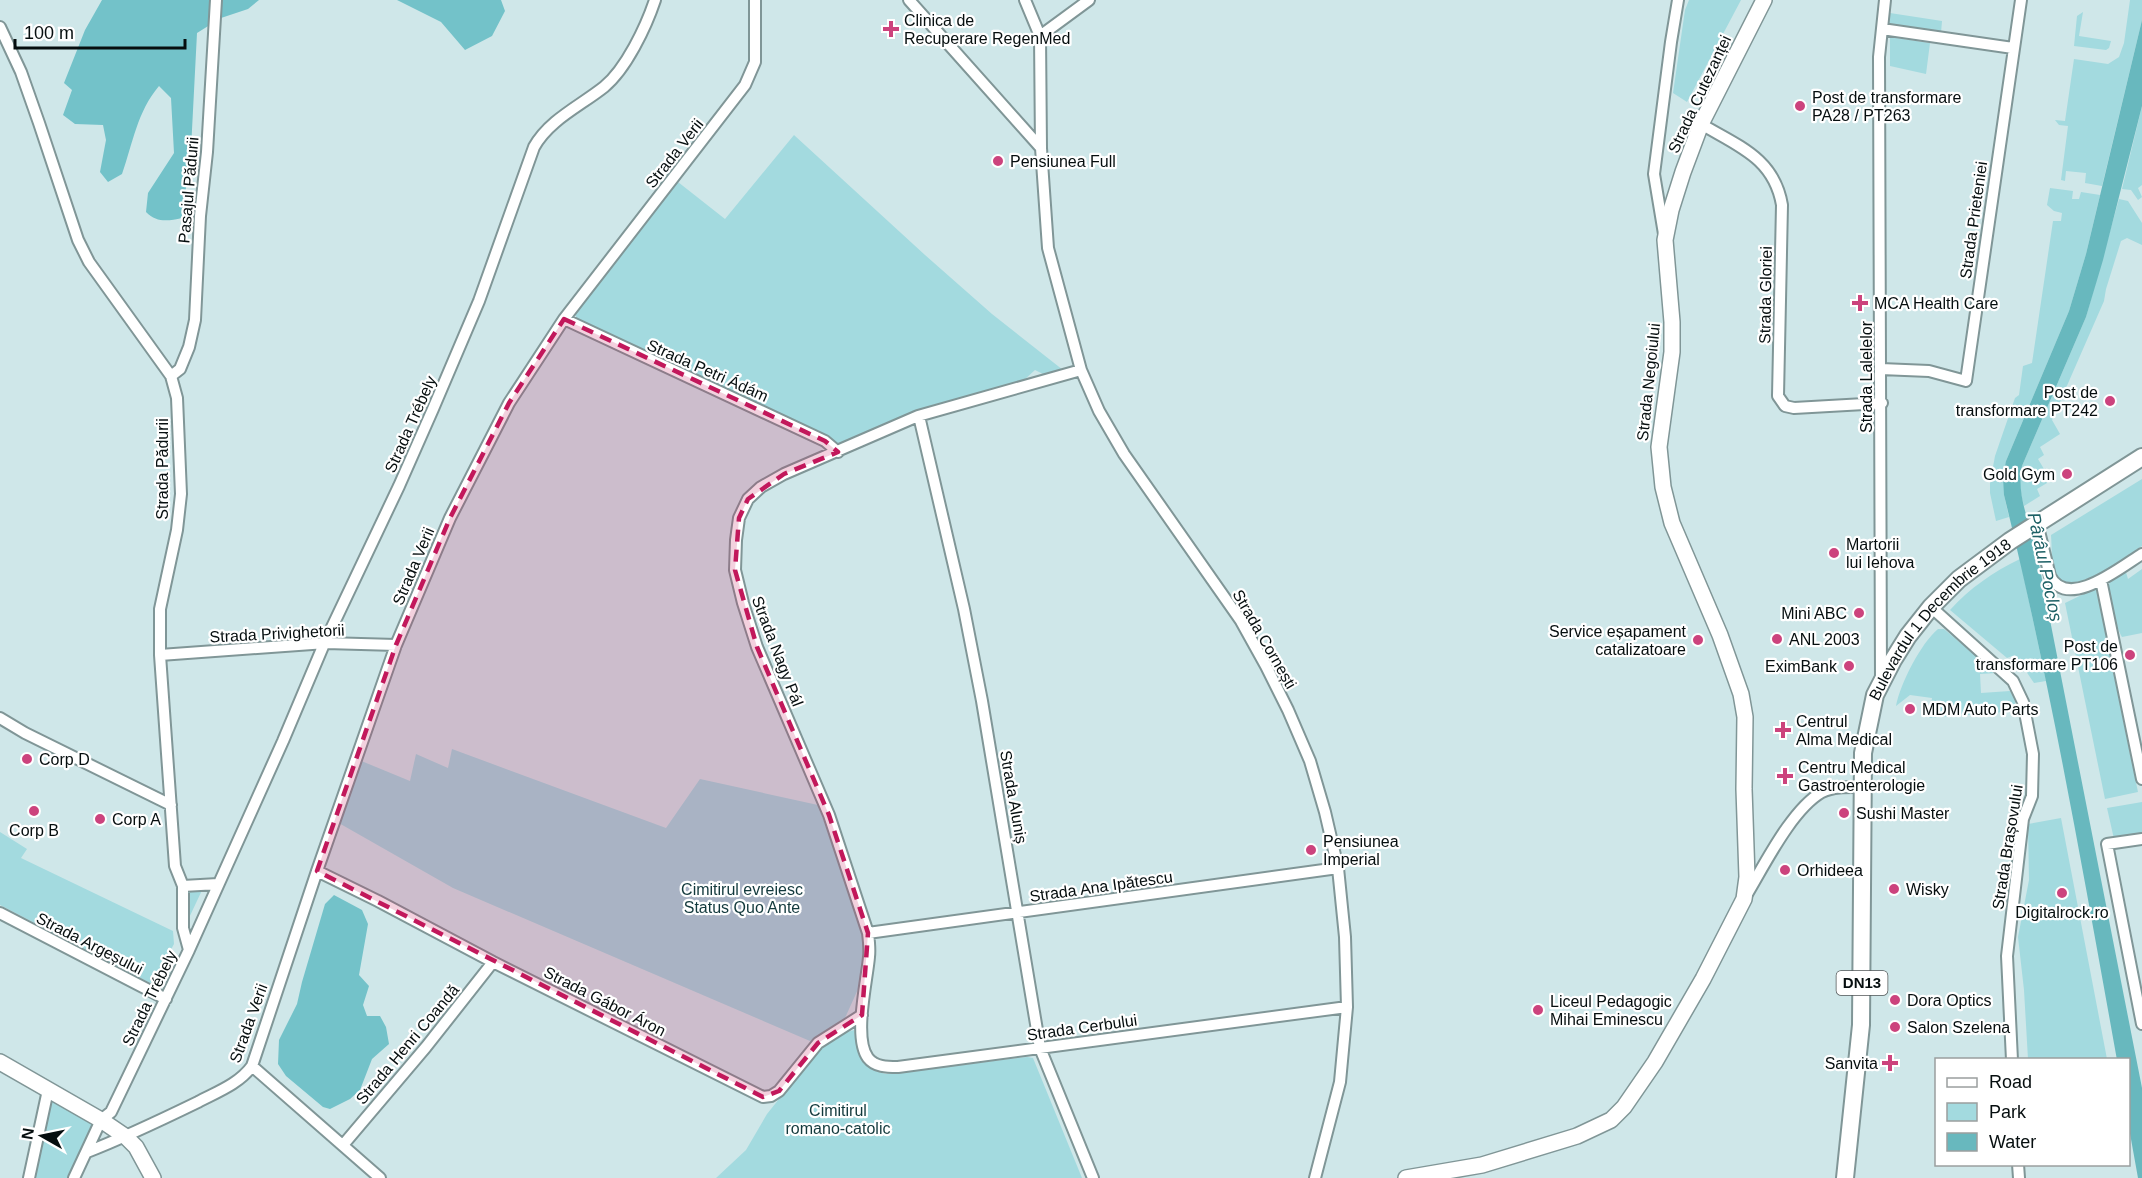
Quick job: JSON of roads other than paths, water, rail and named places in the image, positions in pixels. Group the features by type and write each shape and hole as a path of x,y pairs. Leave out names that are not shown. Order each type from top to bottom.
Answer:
{"main road":[{"name":"Bulevardul 1 Decembrie 1918","path":"1845,1178 1861,1025 1863,753 1870,717 1881,682 1908,636 1931,607 1959,579 2037,523 2142,457"}],"street":[{"name":"Pasajul Pădurii","path":"171,376 180,369 189,347 195,320 200,216 207,152 216,0"},
{"name":"Strada Trébely","path":"74,1178 101,1120 111,1112 166,999 324,644 399,486 470,321 534,147 546,130 606,85 628,57 647,22 654,0"},
{"name":"Strada Verii","path":"87,1152 126,1137 244,1077 252,1066 396,645 450,518 509,403 564,319 745,85 755,62 755,0"},
{"path":"909,0 1041,148"},
{"name":"Strada Cornești","path":"1025,0 1040,36 1041,148 1048,248 1081,370 1099,411 1125,454 1241,621 1266,666 1310,762 1325,812 1338,868 1345,937 1347,1007 1340,1082 1315,1178"},
{"path":"1040,36 1089,0"},
{"name":"Strada Negoiului","path":"1678,0 1654,174 1665,240 1672,322 1672,352 1659,447 1663,487 1672,523 1721,638 1740,694 1745,717 1744,770 1748,877 1744,899"},
{"name":"Strada Cutezanței","path":"1665,240 1680,182 1701,124 1764,0"},
{"name":"Strada Lalelelor","path":"1881,682 1882,404 1879,57 1885,0"},
{"name":"Strada Prieteniei","path":"1881,369 1929,371 1966,381 2020,0"},
{"name":"Strada Pădurii","path":"0,27 21,72 83,251 171,376 177,398 181,494 177,530 161,602 160,655 175,866 183,886 183,928 189,950"},
{"path":"1882,29 2013,48"},
{"name":"Strada Gloriei","path":"1701,124 1759,159 1773,175 1780,190 1782,205 1778,396 1785,406 1794,408 1882,404"},
{"name":"Strada Petri Ádám","path":"564,319 825,441 838,452"},
{"name":"Strada Nagy Pál","path":"862,1016 869,954 868,933 829,815 757,647 743,603 735,570 739,518 748,499 761,487 784,474 919,416 1081,370"},
{"name":"Strada Aluniș","path":"919,416 964,609 998,787 1040,1048 1093,1178"},
{"path":"2037,523 2049,576 2062,590 2071,591 2101,580 2142,554"},
{"path":"2101,580 2142,779"},
{"name":"Strada Brașovului","path":"1931,607 2009,676 2021,695 2026,715 2033,754 2033,774 2032,796 2024,819 2007,954 2012,1058"},
{"name":"Strada Privighetorii","path":"160,655 324,644 396,645"},
{"path":"0,717 25,733 171,805"},
{"path":"1406,1178 1435,1176 1493,1162 1577,1136 1611,1120 1624,1107 1655,1062 1703,978 1744,899 1804,805 1823,791 1840,787 1863,787"},
{"path":"2142,839 2107,844 2142,1024"},
{"name":"Strada Ana Ipătescu","path":"868,933 1338,868"},
{"name":"Strada Gábor Áron","path":"317,871 493,963 763,1097 771,1096 779,1091 818,1043 862,1016"},
{"path":"183,886 218,884"},
{"name":"Strada Argeșului","path":"0,913 166,999"},
{"name":"Strada Henri Coandă","path":"343,1145 493,963"},
{"name":"Strada Cerbului","path":"862,1016 861,1041 868,1060 876,1065 887,1067 1347,1007"},
{"path":"0,1062 101,1120 126,1137 136,1147 153,1178"},
{"path":"252,1066 380,1178"},
{"path":"29,1178 48,1090"}],"water":[{"name":"Pârâul Pocloș","path":"2142,20 2142,106 2103,260 2086,317 2022,466 2021,487 2041,574 2142,1088 2142,1178 2138,1178 2130,1134 2130,1058 2117,1058 2065,776 2004,495 2003,477 2006,461 2069,311 2086,254"}],"place":[{"name":"Clinica de Recuperare RegenMed","path":"891,29"},
{"name":"Post de transformare PA28 / PT263","path":"1800,106"},
{"name":"Pensiunea Full","path":"998,161"},
{"name":"MCA Health Care","path":"1860,303"},
{"name":"Post de transformare PT242","path":"2110,401"},
{"name":"Gold Gym","path":"2067,474"},
{"name":"Martorii lui Iehova","path":"1834,553"},
{"name":"Mini ABC","path":"1859,613"},
{"name":"ANL 2003","path":"1777,639"},
{"name":"Service eșapament catalizatoare","path":"1698,640"},
{"name":"Post de transformare PT106","path":"2130,655"},
{"name":"EximBank","path":"1849,666"},
{"name":"MDM Auto Parts","path":"1910,709"},
{"name":"Centrul Alma Medical","path":"1783,730"},
{"name":"Corp D","path":"27,759"},
{"name":"Centru Medical Gastroenterologie","path":"1785,776"},
{"name":"Corp B","path":"34,811"},
{"name":"Sushi Master","path":"1844,813"},
{"name":"Corp A","path":"100,819"},
{"name":"Pensiunea Imperial","path":"1311,850"},
{"name":"Orhideea","path":"1785,870"},
{"name":"Wisky","path":"1894,889"},
{"name":"Digitalrock.ro","path":"2062,893"},
{"name":"Dora Optics","path":"1895,1000"},
{"name":"Liceul Pedagogic Mihai Eminescu","path":"1538,1010"},
{"name":"Salon Szelena","path":"1895,1027"},
{"name":"Sanvita","path":"1890,1063"}],"park label":[{"name":"Cimitirul evreiesc Status Quo Ante","path":"742,898"},
{"name":"Cimitirul romano-catolic","path":"838,1119"}]}
